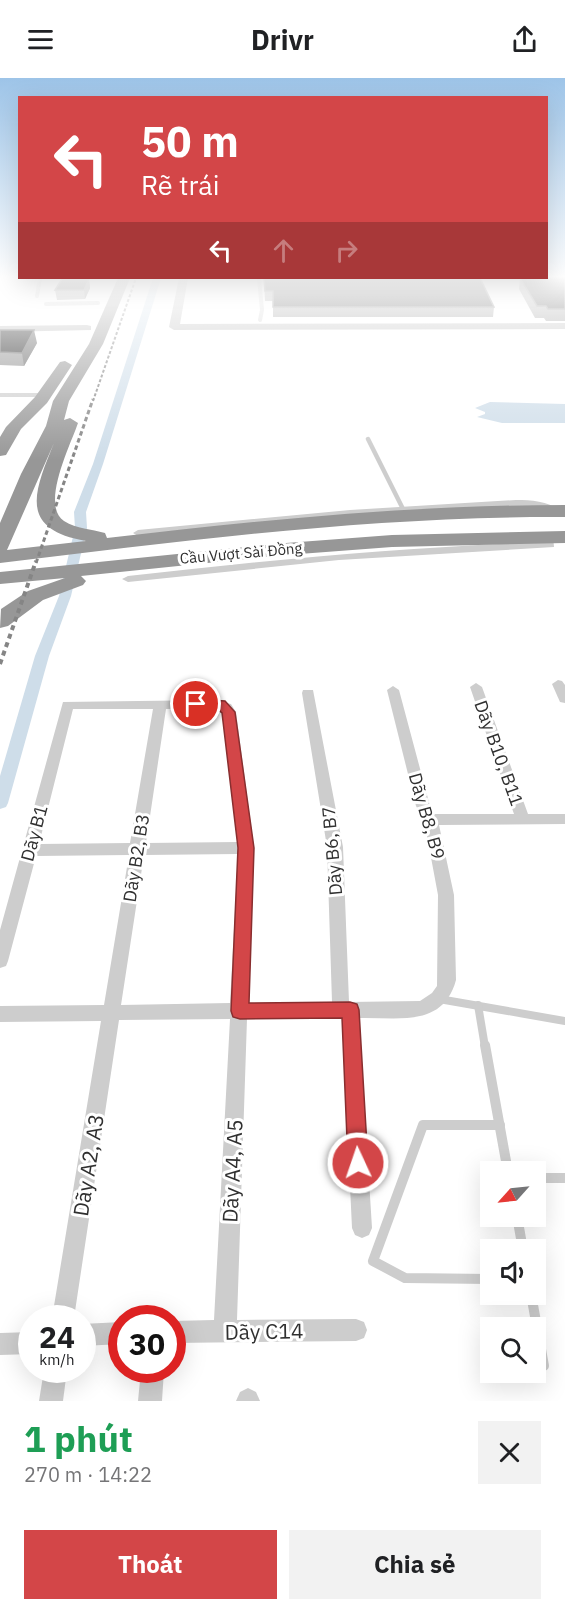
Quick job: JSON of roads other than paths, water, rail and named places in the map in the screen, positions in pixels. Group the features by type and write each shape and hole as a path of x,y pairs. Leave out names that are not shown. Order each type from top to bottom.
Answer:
{"highway":[{"path":"3,445 14,427 44,395 83,337"},
{"path":"0,546 30,474 54,426 61,401 99,337"},
{"path":"96,344 96,355 44,497 44,511 52,523 66,532 86,536 145,536"},
{"name":"Cầu Vượt Sài Đồng","path":"0,557 145,536 280,524 384,516 559,511"},
{"name":"Cầu Vượt Sài Đồng","path":"0,579 149,562 392,541 557,536"},
{"path":"0,621 16,606 41,593 149,562"}],"street":[{"path":"0,395 44,395"},
{"path":"145,536 277,518 403,509 536,505 559,511"},
{"path":"128,579 348,555 550,545 557,536"},
{"path":"558,684 565,699"},
{"name":"Dãy B10, B11","path":"476,687 523,819"},
{"name":"Dãy B8, B9","path":"393,690 423,806 431,820 446,896 447,980 444,993 439,999"},
{"name":"Dãy B6, B7","path":"308,693 334,847 362,1228"},
{"name":"Dãy B1","path":"0,961 68,705 159,704"},
{"name":"Dãy A4, A5","path":"159,704 214,704 226,707 246,848 225,1331"},
{"name":"Dãy B2, B3","path":"112,1012 159,704"},
{"path":"431,820 565,819"},
{"path":"29,850 246,848"},
{"path":"0,1014 421,1009 439,999"},
{"name":"Dãy A2, A3","path":"65,1305 112,1012"},
{"name":"Dãy C14","path":"186,1332 356,1330"},
{"path":"0,1344 18,1343"},
{"path":"51,1401 54,1383"},
{"path":"150,1401 152,1383"}],"lane":[{"path":"368,440 403,509"},
{"path":"439,999 565,1021"},
{"path":"478,1005 506,1161"},
{"path":"480,1279 405,1278 373,1262 423,1125 500,1125"},
{"path":"546,1178 565,1178"}],"water":[{"path":"490,402 565,404 565,423 502,423 477,417 485,412 475,408"}],"waterway":[{"path":"0,803 42,656 65,596 81,528 80,512 98,464 138,337"}],"railway":[{"path":"93,401 115,337"},
{"path":"36,563 93,399"},
{"path":"0,664 36,561"}]}
